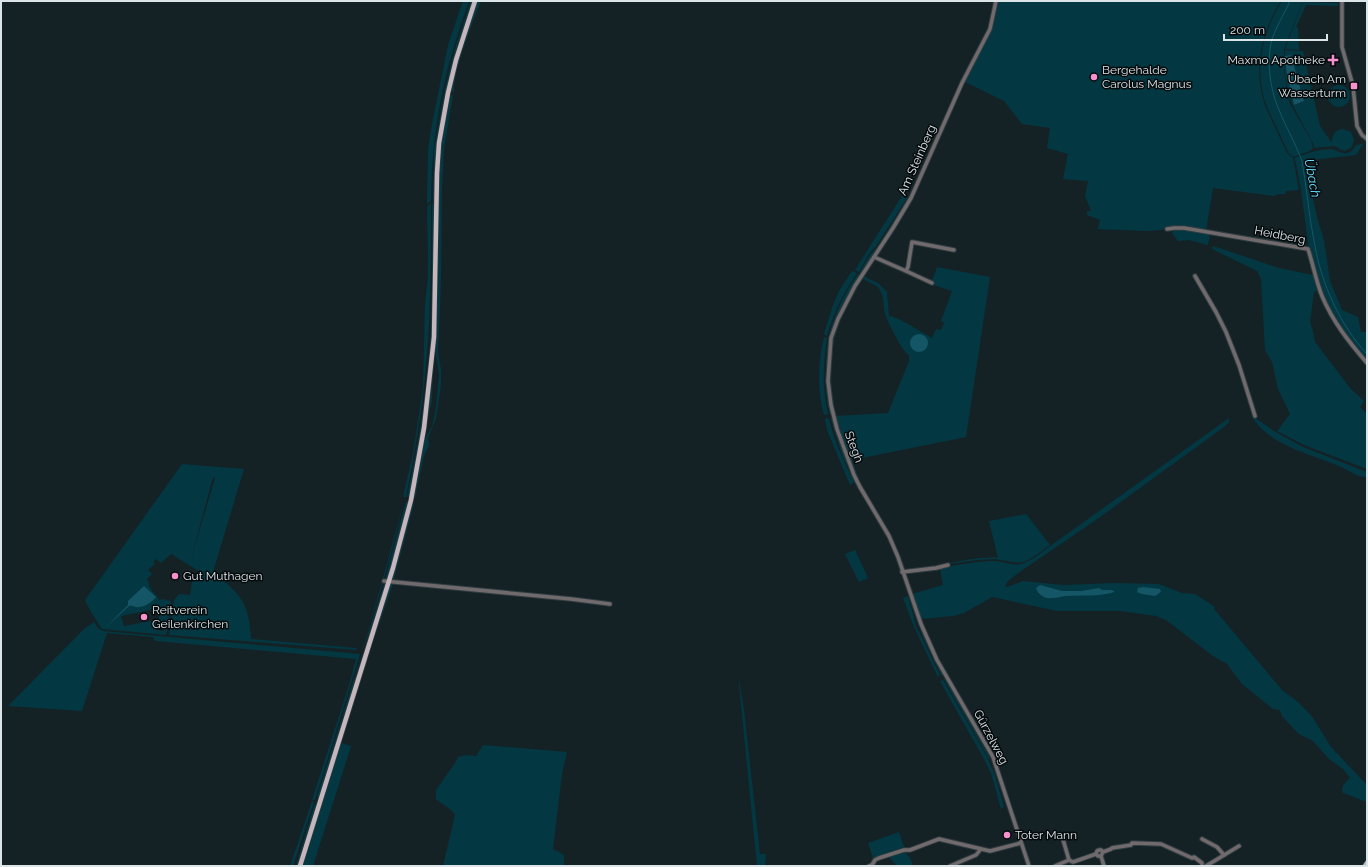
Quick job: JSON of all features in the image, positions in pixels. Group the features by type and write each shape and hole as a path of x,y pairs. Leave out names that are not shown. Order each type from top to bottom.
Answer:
{"main road":[{"path":"300,866 411,500 427,404 434,338 436,194 439,143 456,60 476,1"},
{"path":"1364,866 1367,863"}],"street":[{"name":"Am Steinberg","path":"838,319 852,290 911,198 962,83 990,29 996,1"},
{"path":"1342,1 1343,55 1352,86 1357,126 1362,135 1367,138"},
{"name":"Heidberg","path":"1167,229 1184,228 1308,249 1322,296 1329,310 1343,334 1367,363"},
{"path":"906,271 912,242 954,250"},
{"path":"874,257 932,283"},
{"path":"1195,276 1226,332 1239,365 1255,416"},
{"name":"Stegh","path":"838,319 832,338 828,381 836,429 854,475 887,531 898,557 921,624"},
{"path":"902,572 948,565"},
{"path":"386,581 610,604"},
{"name":"Gürzelweg","path":"921,624 947,679 993,757 1029,866"},
{"path":"1062,836 1069,860"},
{"path":"872,866 875,860 904,850 910,850 939,839 981,849 992,850 1021,843"},
{"path":"1202,839 1217,847 1224,855"},
{"path":"1102,854 1112,848 1131,845 1132,843 1162,844 1192,858 1194,857 1204,866 1239,846"},
{"path":"950,866 976,855 981,849"},
{"path":"1055,866 1069,860 1073,862 1096,854 1099,850 1102,854 1104,866"}],"shaded area":[{"path":"463,1 469,1 452,53 439,108 432,164 431,201 427,204 428,150 432,124 448,45"},
{"path":"471,1 473,1 458,43 446,92 444,92 456,45"},
{"path":"478,1 481,1 460,59 453,92 451,88 466,33"},
{"path":"998,1 1281,1 1268,26 1264,39 1259,66 1260,80 1266,108 1287,153 1293,158 1299,190 1286,191 1285,194 1274,196 1213,188 1206,231 1174,227 1146,231 1097,229 1100,220 1087,215 1087,211 1091,211 1085,196 1088,181 1063,179 1068,154 1047,148 1050,128 1022,124 1004,101 965,82 992,29"},
{"path":"1282,1 1303,1 1284,49 1284,68 1290,104 1311,140 1313,148 1310,151 1293,157 1288,152 1267,107 1263,93 1260,66 1269,26"},
{"path":"1303,2 1338,3 1338,6 1306,5 1296,27 1298,28 1299,50 1285,49"},
{"path":"1285,50 1303,51 1320,126 1332,143 1332,138 1337,131 1343,129 1351,132 1354,140 1352,147 1345,151 1335,146 1314,148 1313,143 1292,104 1284,63","holes":["1291,55 1304,101 1294,105 1287,76 1285,56"]},
{"path":"1291,55 1304,101 1294,105 1287,76 1285,56"},
{"path":"1339,85 1347,88 1350,96 1347,104 1339,107 1331,104 1328,96 1331,88"},
{"path":"444,94 446,94 433,201 434,150"},
{"path":"453,95 444,149 442,190 441,283 438,352 441,370 441,385 436,418 428,438 429,445 424,456 415,498 413,497 424,441 432,426 436,408 439,375 435,348 438,283 439,170 449,96"},
{"path":"1363,144 1356,155 1304,161 1324,240 1330,281 1342,310 1358,317 1361,332 1367,332 1367,361 1342,331 1323,296 1309,250 1301,190 1294,158 1326,149 1347,153 1350,152 1356,145"},
{"path":"902,196 907,198 876,246 868,255 859,272 855,270"},
{"path":"907,200 892,227 861,273 860,272 869,256 878,246"},
{"path":"431,203 430,312 425,377 412,467 406,497 403,497 413,453 423,387 425,305 428,277 427,208"},
{"path":"432,204 434,205 434,255 430,357 422,430 410,495 407,497 422,414 430,353 432,300"},
{"path":"1174,230 1210,234 1208,245 1189,240 1178,241 1172,233"},
{"path":"1213,246 1279,268 1313,275 1317,291 1314,292 1310,322 1315,342 1350,388 1364,401 1360,407 1367,414 1367,469 1304,445 1277,431 1290,414 1278,389 1272,362 1265,350 1261,279 1257,271 1212,249"},
{"path":"937,267 990,277 966,437 852,460 861,485 874,508 860,485 837,421 832,399 829,371 832,347 838,323 843,313 834,344 832,362 831,380 836,416 888,413 909,361 909,355 899,343 889,323 885,314 883,299 879,288 862,278 846,305 852,292 863,276 878,283 887,292 889,316 904,322 932,338 936,329 941,330 944,323 941,321 952,291 931,284"},
{"path":"852,271 857,273 839,303 827,336 824,334 832,308 839,291"},
{"path":"858,274 860,275 839,311 831,337 829,336 837,312 844,296"},
{"path":"919,334 923,335 927,339 927,347 923,351 919,352 915,351 911,347 910,343 911,339 915,335"},
{"path":"824,337 827,338 824,376 828,414 824,415 820,396 819,376 820,356"},
{"path":"828,338 830,339 827,390 830,415 826,396"},
{"path":"433,364 432,401 427,421"},
{"path":"1251,415 1274,431 1303,447 1367,472 1367,477 1357,475 1279,442 1259,426"},
{"path":"828,418 840,451 854,482 850,485 827,430 825,419"},
{"path":"1229,418 1229,422 1224,427 1093,522 1021,571 1008,581 1005,586 1007,587 1023,581 1063,585 1114,583 1159,584 1182,593 1195,594 1215,607 1214,609 1282,690 1298,702 1313,718 1331,747 1367,785 1367,802 1343,793 1343,787 1350,778 1343,769 1329,759 1313,741 1299,734 1282,716 1280,710 1273,709 1242,684 1227,664 1213,656 1166,620 1156,616 1120,611 1057,611 992,597 964,613 953,616 921,619 912,594 943,585 940,568 990,561 1021,564 1029,560"},
{"path":"831,419 833,419 836,433 854,477 843,458"},
{"path":"182,464 244,469 213,572 242,600 248,616 251,639 356,648 357,650 169,635 174,600 179,594 190,595 192,582 202,573 171,554 161,563 156,559 153,562 155,564 148,570 152,574 147,579 150,588 159,600 163,599 171,601 166,635 102,629 85,600","holes":["213,477 215,478 191,559","160,608 158,624 165,625 163,631 156,630 157,620 152,623 151,621 124,626 121,616"]},
{"path":"404,501 379,596 369,625 380,589"},
{"path":"406,501 408,504 387,581 385,580"},
{"path":"414,504 394,581 391,580 411,506"},
{"path":"1026,514 1050,545 1034,557 1023,562 995,559 948,564 979,558 998,558 989,521"},
{"path":"855,550 868,578 859,582 845,554"},
{"path":"385,582 387,583 363,648"},
{"path":"390,583 393,584 371,647"},
{"path":"1040,585 1062,591 1081,591 1099,588 1102,590 1112,590 1115,592 1109,594 1046,598 1038,592 1036,588"},
{"path":"144,586 156,597 155,599 149,604 141,607 129,606 104,629 128,605 128,601"},
{"path":"1143,587 1160,589 1161,592 1155,596 1137,592 1138,588"},
{"path":"908,596 916,626 940,675 938,677 915,629 903,598"},
{"path":"911,604 943,674 942,676 925,642"},
{"path":"94,622 98,628 103,631 360,654 315,800 312,800 356,659 156,641 153,637 107,633 82,711 8,706 84,629"},
{"path":"362,653 350,698 343,716 319,798 317,797"},
{"path":"738,674 744,710 760,854 766,854 765,866 757,866"},
{"path":"943,678 945,679 990,758 989,759"},
{"path":"943,680 988,759 995,775 1004,807 1001,809 991,773 940,681"},
{"path":"342,743 351,746 313,866 303,866 338,752"},
{"path":"483,745 567,752 562,774 553,849 564,855 564,866 443,866 455,815 449,808 436,799 436,790 458,757 466,755 476,756"},
{"path":"312,801 314,802 293,866 290,866"},
{"path":"315,803 316,806 296,866"},
{"path":"899,832 904,847 873,858 868,843"},
{"path":"905,852 910,858 913,866 897,866 889,857"}],"waterway":[{"name":"Übach","path":"1290,1 1271,43 1269,66 1273,90 1280,112 1302,161 1315,246 1327,290 1348,330 1367,354"}],"place":[{"name":"Maxmo Apotheke","path":"1333,60"},
{"name":"Bergehalde Carolus Magnus","path":"1094,77"},
{"name":"Übach Am Wasserturm","path":"1354,86"},
{"name":"Gut Muthagen","path":"175,576"},
{"name":"Reitverein Geilenkirchen","path":"144,617"},
{"name":"Toter Mann","path":"1007,835"}]}
